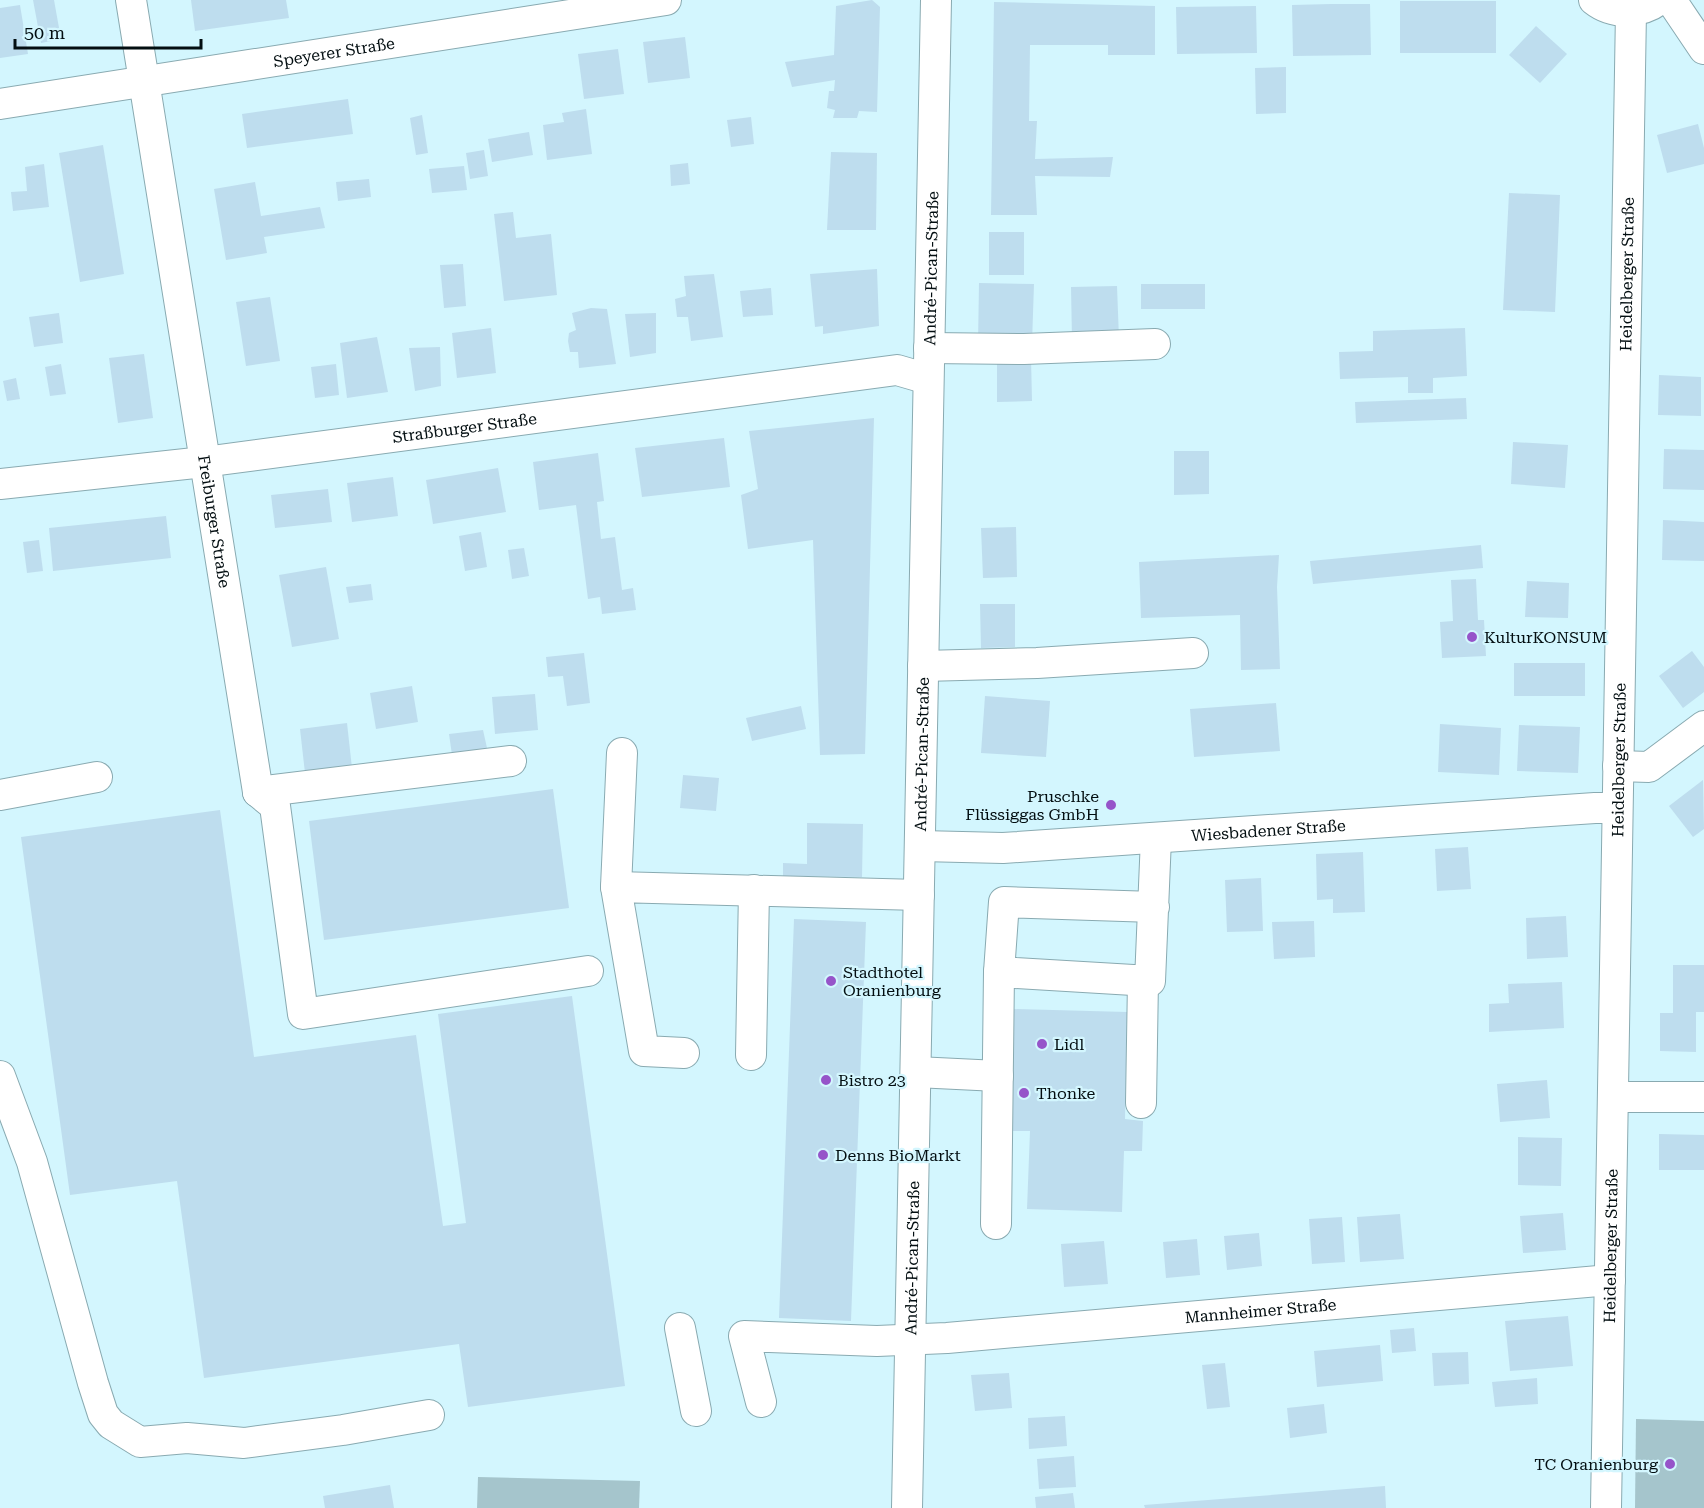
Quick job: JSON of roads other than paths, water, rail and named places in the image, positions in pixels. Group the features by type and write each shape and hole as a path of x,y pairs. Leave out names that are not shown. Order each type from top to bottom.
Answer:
{"street":[{"name":"Freiburger Straße","path":"131,0 258,792"},
{"name":"Speyerer Straße","path":"0,104 666,0"},
{"name":"André-Pican-Straße","path":"907,1508 936,0"},
{"path":"1594,0 1613,9 1631,11 1644,8 1659,0"},
{"path":"1671,0 1704,48"},
{"name":"Heidelberger Straße","path":"1606,1508 1631,11"},
{"path":"929,348 1024,349 1155,344"},
{"name":"Straßburger Straße","path":"0,484 204,462 897,370 928,379"},
{"path":"923,666 1037,663 1193,653"},
{"path":"1618,766 1649,767 1704,726"},
{"path":"622,753 615,887 644,1050 684,1053"},
{"path":"258,792 511,761"},
{"path":"0,795 97,777"},
{"path":"258,792 275,806 303,1014 588,971"},
{"name":"Wiesbadener Straße","path":"921,846 1003,848 1583,808 1617,808"},
{"path":"999,972 1150,981 1156,838"},
{"path":"615,887 920,895"},
{"path":"751,1055 754,890"},
{"path":"996,1224 999,972 1004,902 1154,908"},
{"path":"1141,1103 1143,980"},
{"path":"916,1072 998,1076"},
{"path":"0,1076 32,1162 93,1383 103,1414 111,1424 140,1442 187,1438 244,1443 343,1430 429,1415"},
{"path":"1613,1097 1704,1096"},
{"name":"Mannheimer Straße","path":"761,1402 744,1336 910,1340 1610,1280"},
{"path":"680,1328 696,1411"}],"place":[{"name":"KulturKONSUM","path":"1472,637"},
{"name":"Pruschke Flüssiggas GmbH","path":"1111,805"},
{"name":"Stadthotel Oranienburg","path":"831,981"},
{"name":"Lidl","path":"1042,1044"},
{"name":"Bistro 23","path":"826,1080"},
{"name":"Thonke","path":"1024,1093"},
{"name":"Denns BioMarkt","path":"823,1155"},
{"name":"TC Oranienburg","path":"1670,1464"}]}
